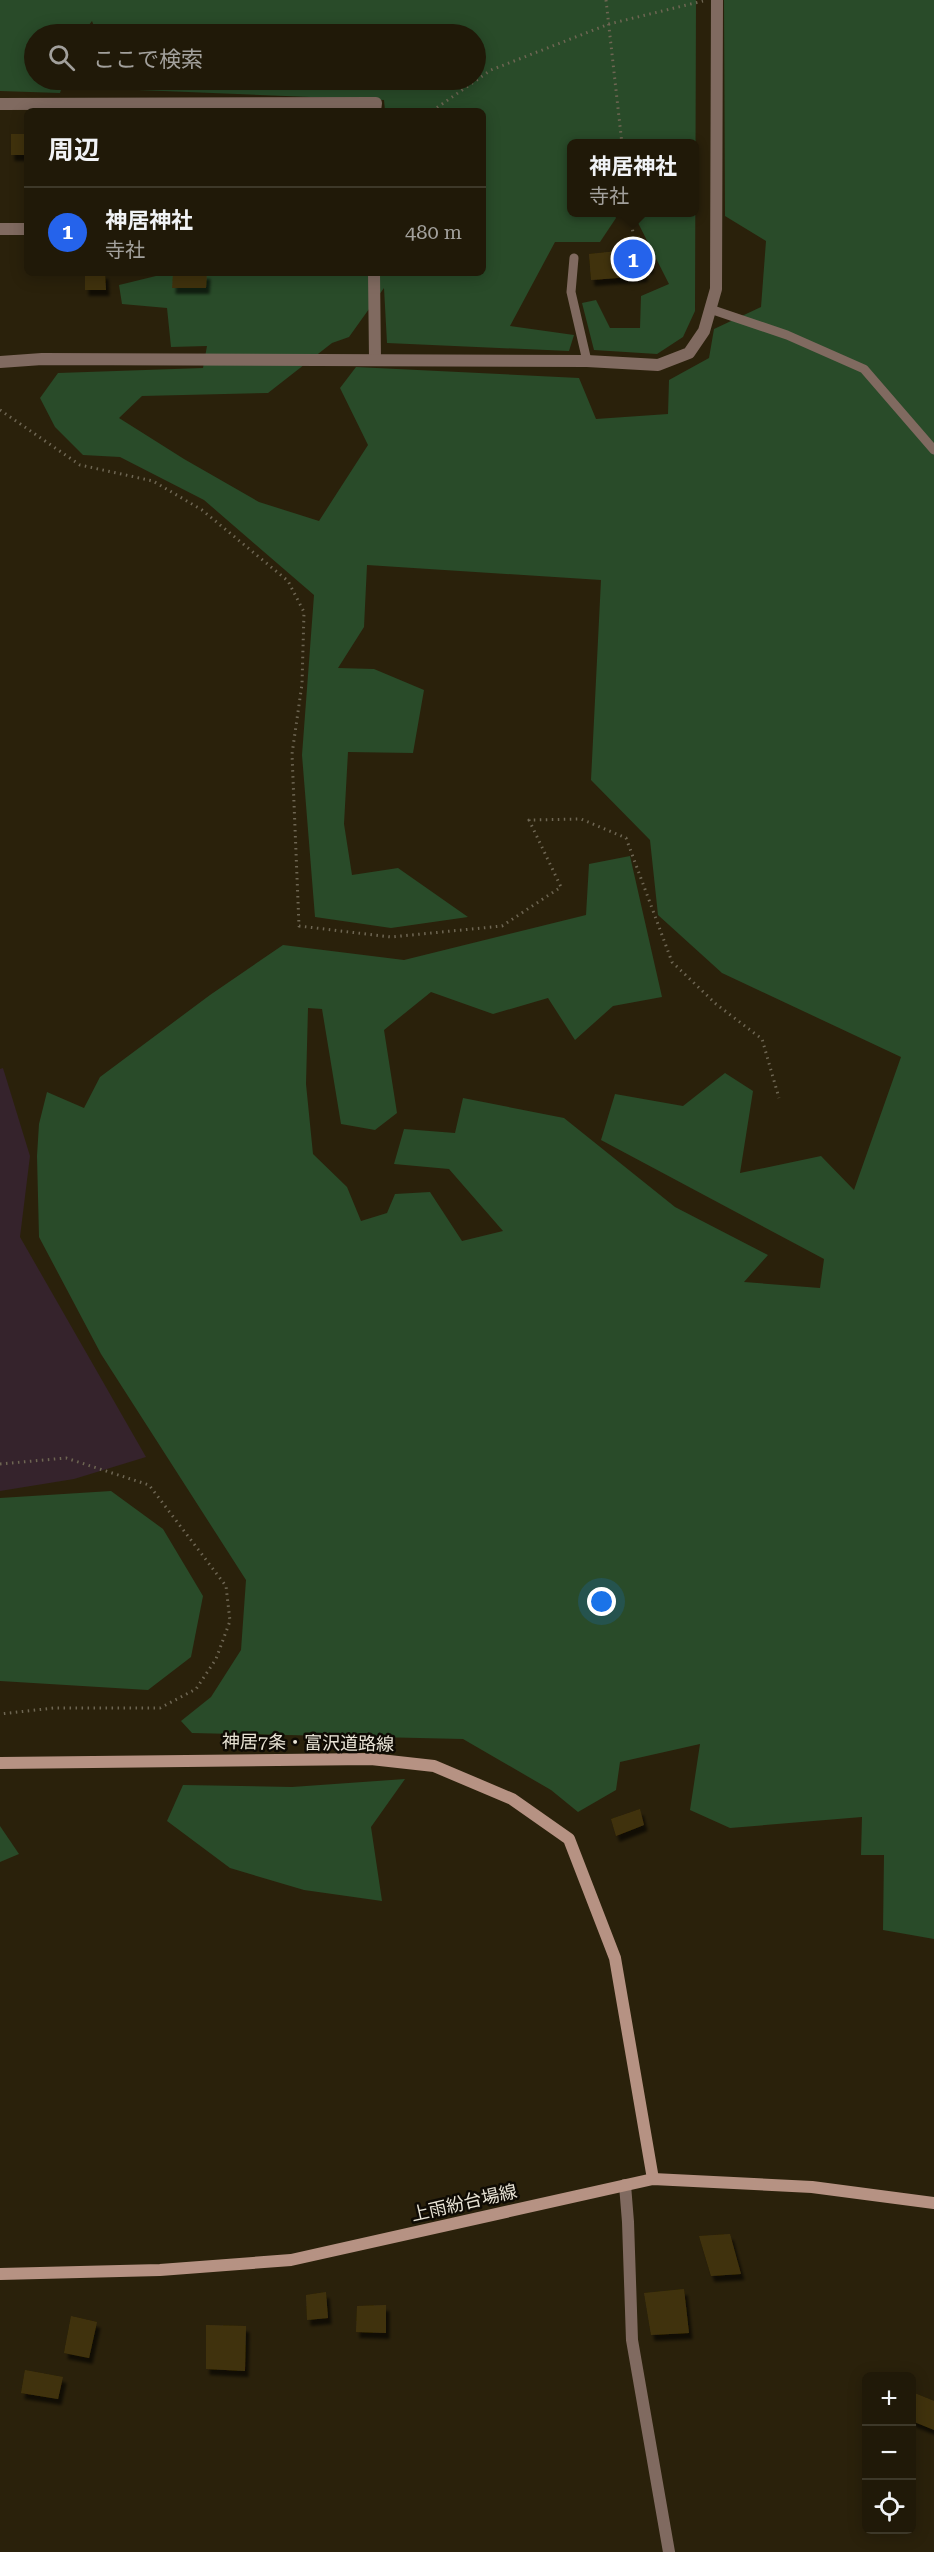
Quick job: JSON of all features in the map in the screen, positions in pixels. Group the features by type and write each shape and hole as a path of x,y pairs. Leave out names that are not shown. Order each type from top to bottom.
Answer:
{"main road":[{"name":"神居7条・富沢道路線","path":"0,1762 371,1759 434,1766 512,1798 569,1839 615,1958 653,2179"},
{"name":"上雨紛台場線","path":"0,2274 160,2270 291,2260 653,2179 812,2187 934,2203"}],"street":[{"path":"0,362 42,358 375,359 587,361 658,365 690,353 704,331 716,288 717,0"},
{"path":"0,104 376,103 375,108"},
{"path":"0,229 24,230"},
{"path":"374,276 375,359"},
{"path":"625,2185 632,2340 669,2552"}],"lane":[{"path":"574,258 572,292 587,361"},
{"path":"710,309 787,335 864,369 934,450"}],"path":[{"path":"606,0 621,139"},
{"path":"486,73 609,24 704,0"},
{"path":"436,108 462,90"},
{"path":"631,217 633,233"},
{"path":"0,410 80,465 153,481 173,492 202,510 288,581 304,612 302,684 292,754 299,926 391,937 502,926 561,887 529,820 581,819 626,838 672,962 716,1004 762,1039 779,1098"},
{"path":"0,1464 66,1458 149,1485 226,1586 230,1621 216,1659 196,1689 160,1708 54,1707 0,1714"}],"shaded area":[{"path":"3,1068 30,1156 20,1237 146,1457 74,1479 0,1491 0,1069"}],"green space":[{"path":"0,0 696,0 696,139 567,139 567,217 616,218 600,242 555,242 510,326 574,335 569,351 387,343 384,288 349,337 332,343 268,393 142,396 119,418 259,502 319,521 368,445 340,388 356,367 579,378 596,419 668,414 669,380 709,358 714,329 761,307 766,241 725,216 724,0 934,0 934,1939 883,1930 884,1855 861,1855 862,1817 730,1828 690,1810 700,1744 620,1762 616,1790 578,1812 551,1790 463,1739 192,1733 181,1721 211,1697 241,1650 246,1580 101,1354 39,1237 37,1156 39,1124 47,1092 84,1108 100,1077 210,995 283,945 404,960 586,915 589,864 630,856 662,997 613,1006 575,1040 548,998 493,1014 431,992 384,1030 397,1113 375,1130 341,1124 322,1009 308,1008 306,1084 313,1154 347,1187 361,1221 387,1213 395,1194 430,1192 462,1241 503,1231 449,1169 394,1164 404,1129 455,1133 463,1098 564,1118 675,1207 768,1255 744,1282 820,1288 824,1259 601,1140 615,1094 683,1106 725,1073 753,1091 740,1173 821,1156 854,1190 901,1057 722,973 658,915 650,840 591,780 601,580 367,565 364,627 338,668 374,669 424,690 413,753 348,752 344,824 352,875 398,868 468,917 391,928 315,917 302,755 314,595 204,500 120,457 83,455 55,427 40,398 58,373 203,368 207,346 171,347 167,308 122,304 119,285 156,276 486,276 486,108 385,108 384,100 138,90 486,90 486,24 93,24 92,21 90,24 24,24 24,90 61,90 60,93 0,91"},
{"path":"635,217 695,217 695,311 683,337 657,354 594,350 582,303 596,300 610,328 640,328 641,296 669,284"},
{"path":"111,1491 163,1529 203,1596 191,1657 148,1690 0,1681 0,1498"},
{"path":"405,1779 371,1827 382,1901 304,1890 230,1868 167,1821 183,1785 292,1787"},
{"path":"0,1826 19,1854 0,1862"}],"building":[{"path":"11,134 24,134 24,155 11,155"},
{"path":"640,236 640,245 650,245 650,268 643,268 644,276 591,280 589,254 618,251 618,247 625,246 624,237"},
{"path":"85,276 105,276 106,290 85,290"},
{"path":"173,276 207,276 206,288 172,288"},
{"path":"640,1809 644,1825 616,1836 611,1819"},
{"path":"730,2234 741,2274 711,2276 699,2236"},
{"path":"684,2289 689,2333 651,2335 644,2293"},
{"path":"326,2292 328,2318 307,2320 306,2295"},
{"path":"386,2305 386,2333 356,2332 357,2306"},
{"path":"71,2316 97,2322 89,2358 64,2353"},
{"path":"206,2325 246,2326 245,2371 206,2369"},
{"path":"25,2370 63,2377 58,2399 21,2393"},
{"path":"916,2394 934,2401 934,2430 916,2423"}],"place":[{"name":"神居神社","path":"633,259"}]}
